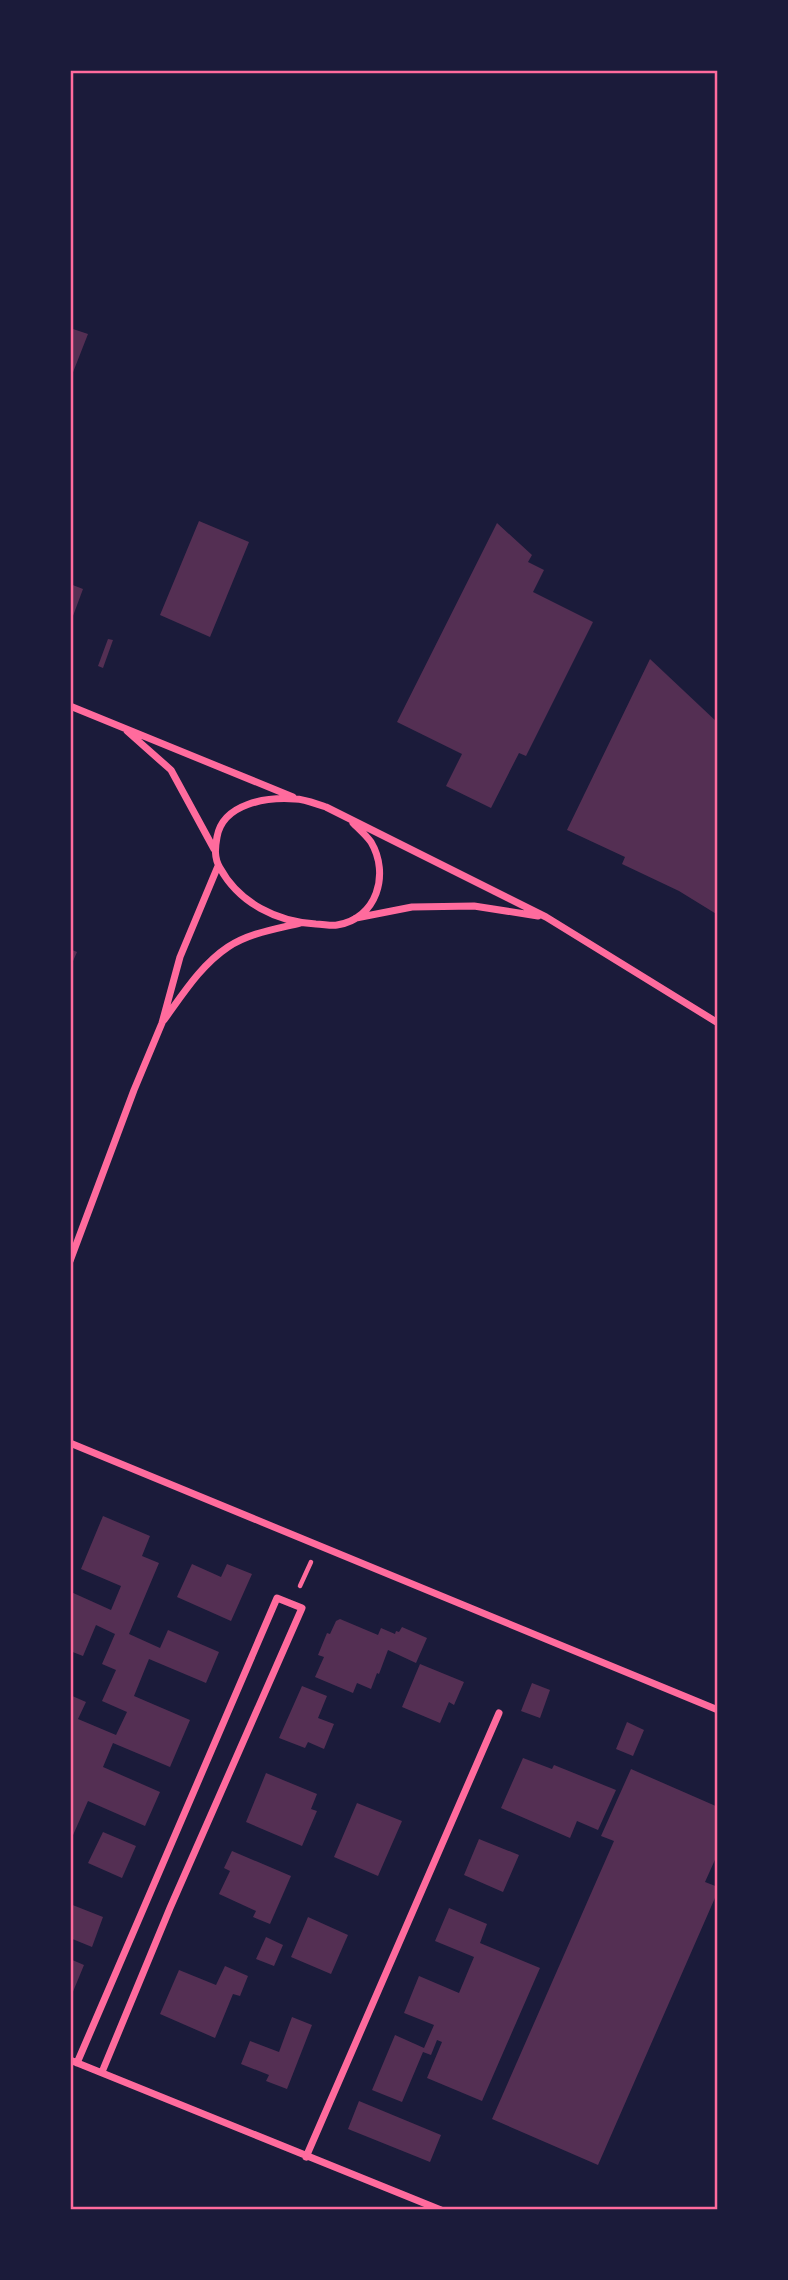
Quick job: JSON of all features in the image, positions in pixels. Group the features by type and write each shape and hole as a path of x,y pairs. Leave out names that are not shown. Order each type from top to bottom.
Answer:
{"street":[{"path":"70,706 297,799 326,807 546,917 718,1023"},
{"path":"121,726 171,771 215,851 218,866 232,886 263,912 301,923 337,925 355,918 412,907 474,906 546,917"},
{"path":"215,851 218,831 233,810 262,800 297,799"},
{"path":"353,822 371,842 380,866 380,887 370,906 355,918"},
{"path":"70,1261 162,1023 180,957 218,866"},
{"path":"162,1023 203,968 229,947 256,934 301,923"},
{"path":"70,1443 718,1710"},
{"path":"102,2072 170,1908 302,1608 277,1598 74,2062 441,2210"},
{"path":"306,2157 499,1713"}],"path":[{"path":"292,1604 318,1545"}],"building":[{"path":"70,328 88,334 70,380"},
{"path":"199,521 249,542 210,637 160,615"},
{"path":"497,523 532,555 528,562 544,570 533,592 593,622 526,756 519,753 491,808 446,786 462,754 397,722"},
{"path":"70,584 83,589 70,624"},
{"path":"108,639 113,640 103,668 98,666"},
{"path":"650,659 718,723 718,915 679,891 622,864 625,857 567,830"},
{"path":"70,949 77,952 70,968"},
{"path":"103,1516 150,1536 142,1556 159,1563 129,1634 160,1648 168,1630 219,1652 206,1683 149,1659 134,1696 190,1720 170,1767 113,1743 103,1767 160,1792 145,1826 88,1801 70,1842 70,1695 86,1702 78,1719 116,1735 127,1712 102,1701 116,1670 102,1664 115,1634 96,1625 83,1656 70,1651 71,1592 111,1610 121,1586 81,1569"},
{"path":"192,1564 221,1577 227,1564 252,1574 231,1621 177,1597"},
{"path":"340,1619 378,1635 381,1628 395,1634 402,1627 427,1638 416,1663 388,1650 371,1689 357,1683 353,1693 315,1677 324,1657 318,1655 327,1633 330,1634 336,1621"},
{"path":"420,1664 464,1682 454,1705 449,1702 440,1723 402,1707"},
{"path":"532,1683 550,1690 540,1718 521,1711"},
{"path":"302,1686 327,1696 318,1718 334,1724 324,1749 308,1742 305,1748 279,1738"},
{"path":"627,1722 644,1730 633,1756 616,1749"},
{"path":"523,1758 552,1769 554,1765 616,1790 598,1830 577,1821 570,1838 501,1808"},
{"path":"631,1769 718,1807 718,1853 705,1882 718,1887 718,1891 598,2165 492,2119 614,1841 601,1836"},
{"path":"266,1773 317,1794 311,1809 317,1811 302,1846 246,1822"},
{"path":"357,1803 402,1821 378,1876 334,1857"},
{"path":"103,1832 136,1846 122,1878 88,1863"},
{"path":"479,1839 519,1855 503,1892 464,1875"},
{"path":"232,1851 291,1876 270,1924 253,1917 256,1911 219,1894 230,1871 224,1868"},
{"path":"70,1904 103,1917 92,1947 70,1938"},
{"path":"449,1908 487,1924 480,1943 540,1968 482,2101 427,2078 442,2042 437,2040 431,2055 423,2052 402,2102 372,2090 395,2035 424,2048 434,2025 404,2013 419,1976 459,1993 474,1957 435,1941"},
{"path":"308,1917 348,1935 331,1974 291,1957"},
{"path":"266,1937 283,1945 274,1966 256,1959"},
{"path":"70,1959 84,1965 70,1999"},
{"path":"225,1966 248,1976 240,1996 233,1994 215,2038 160,2014 179,1970 216,1985"},
{"path":"292,2017 312,2025 287,2089 266,2081 269,2075 241,2064 250,2041 279,2052"},
{"path":"359,2101 441,2135 430,2162 348,2129"}]}
